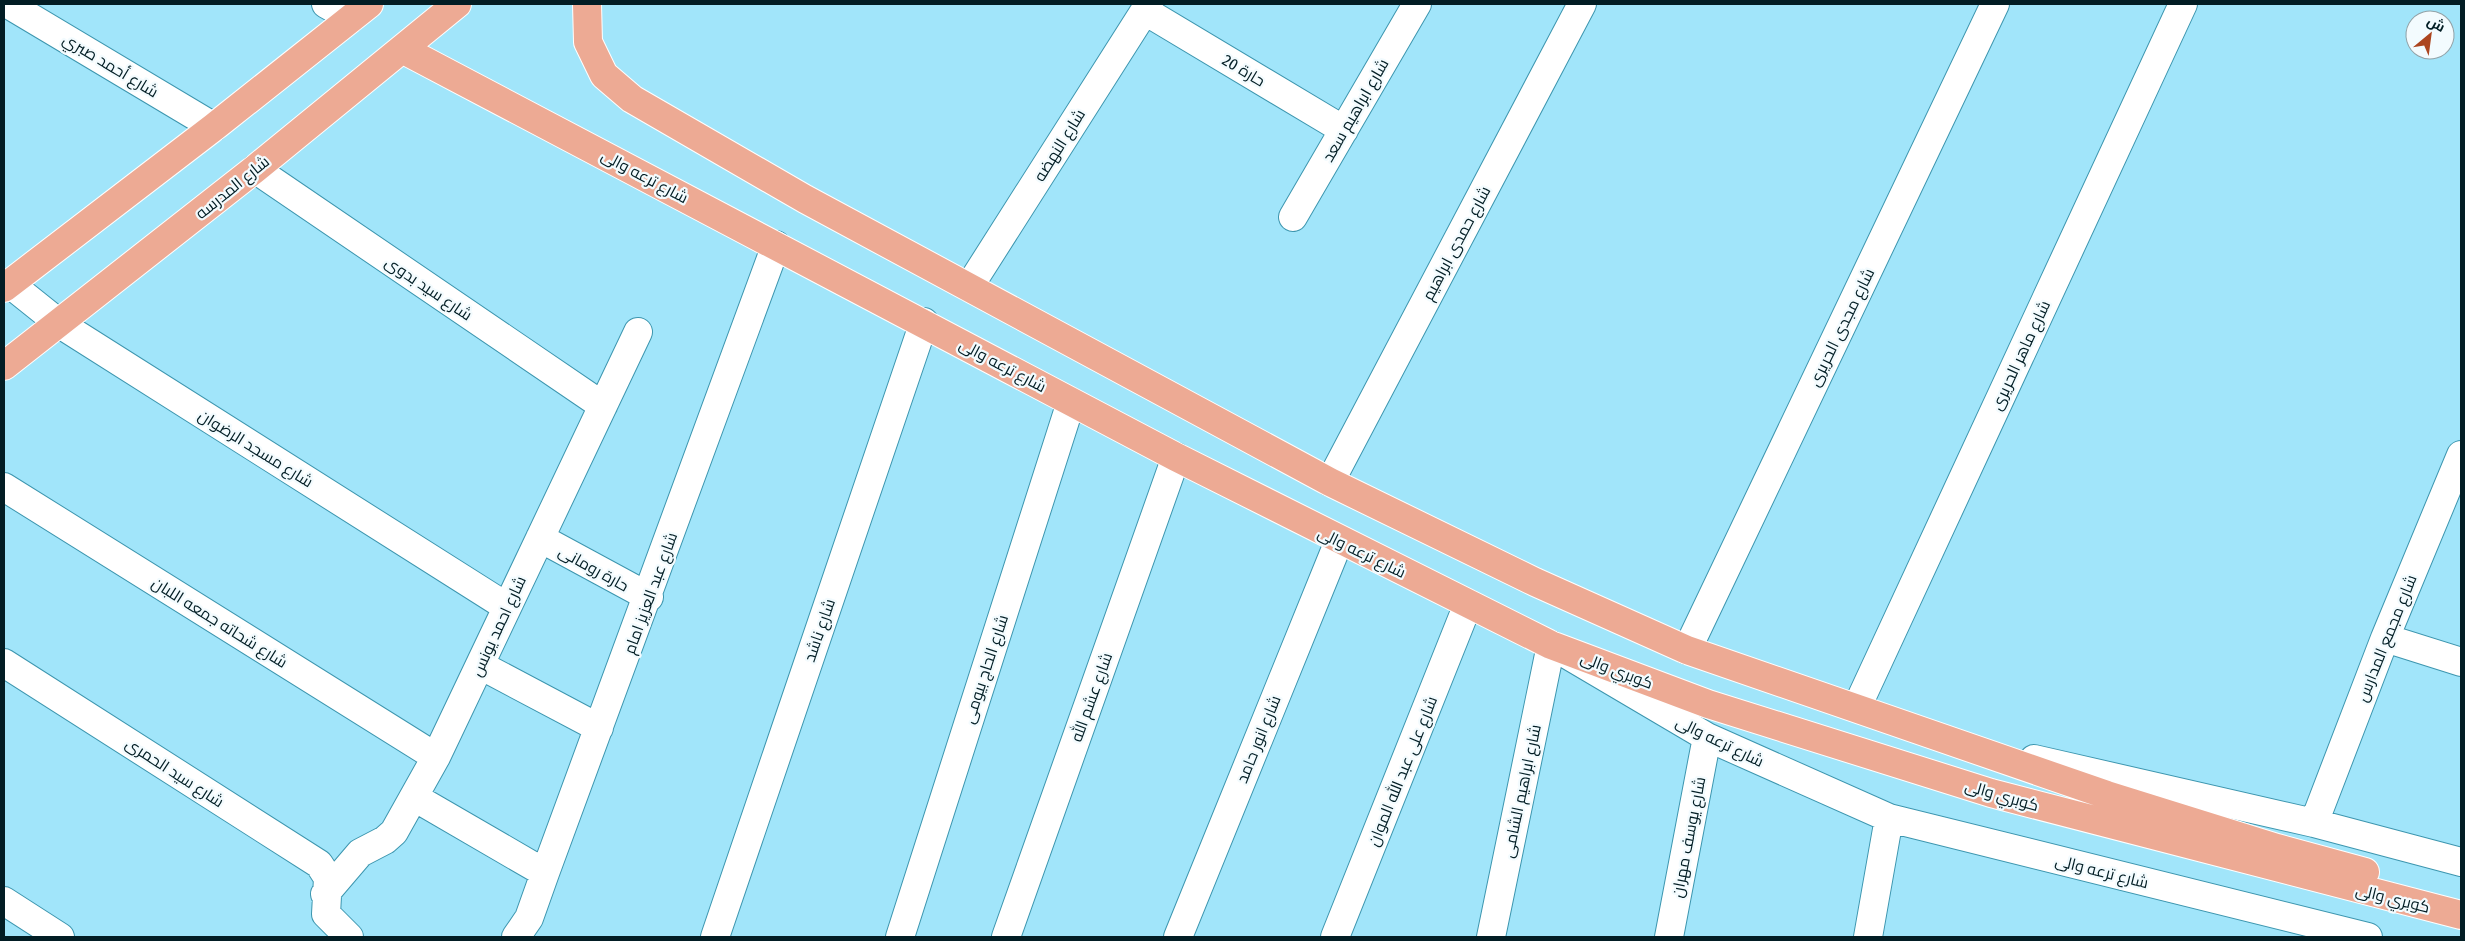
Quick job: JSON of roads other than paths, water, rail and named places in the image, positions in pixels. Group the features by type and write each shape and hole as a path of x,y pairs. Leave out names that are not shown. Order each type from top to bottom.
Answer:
{"main road":[{"name":"شارع المدرسه","path":"4,366 60,324 255,169 457,4"},
{"path":"587,4 588,42 604,75 632,99 805,199 1330,482 1535,582 1687,650 1857,707 1940,738"},
{"path":"7,286 214,127 360,11"},
{"name":"شارع ترعه والى","path":"402,48 924,322 1176,458 1339,541 1551,645"},
{"name":"كوبري والى","path":"1551,645 1708,704 1991,793 2461,915"},
{"name":"كوبري والى","path":"1940,738 2106,795 2268,845 2461,898"}],"street":[{"name":"شارع أحمد صبري","path":"8,4 214,127"},
{"path":"326,4 360,11"},
{"name":"شارع ابراهيم سعد","path":"1293,217 1417,4"},
{"name":"شارع حمدى ابراهيم","path":"1330,482 1582,4"},
{"name":"شارع مجدى الحريرى","path":"1687,650 1995,4"},
{"name":"شارع ماهر الحريرى","path":"1857,707 2183,4"},
{"name":"شارع النهضه","path":"969,287 1147,7"},
{"name":"حارة 20","path":"1147,7 1344,130"},
{"name":"شارع سيد بدوى","path":"255,169 602,406"},
{"name":"شارع عبد العزيز امام","path":"516,937 529,918 546,873 649,597 776,245"},
{"name":"شارع مسجد الرضوان","path":"7,286 60,324 507,607"},
{"name":"شارع ناشد","path":"715,937 924,322"},
{"name":"شارع احمد يونس","path":"325,894 360,853 385,840 394,832 414,797 436,757 638,332"},
{"name":"شارع الحاج بيومى","path":"900,937 1071,402"},
{"name":"شارع مجمع المدارس","path":"2314,823 2385,638 2461,455"},
{"name":"شارع عشم الله","path":"1006,937 1176,458"},
{"name":"شارع شحاته جمعه اللبان","path":"4,487 436,757"},
{"name":"حارة رومانى","path":"540,538 649,597"},
{"name":"شارع انور حامد","path":"1178,937 1339,541"},
{"name":"شارع على عبد الله الموان","path":"1335,937 1468,604"},
{"path":"2385,638 2461,662"},
{"name":"شارع ترعه والى","path":"1551,645 1707,738 1889,818 2278,926 2368,937"},
{"name":"شارع ابراهيم الشامى","path":"1491,937 1551,645"},
{"name":"شارع سيد الحمرى","path":"4,663 319,864 328,878 325,894 326,914 349,937"},
{"path":"480,665 599,728"},
{"name":"شارع يوسف مهران","path":"1669,937 1707,738"},
{"path":"1940,738 2314,823 2461,862"},
{"path":"414,797 546,873"},
{"path":"1868,937 1889,818"},
{"path":"4,901 60,937"}]}
